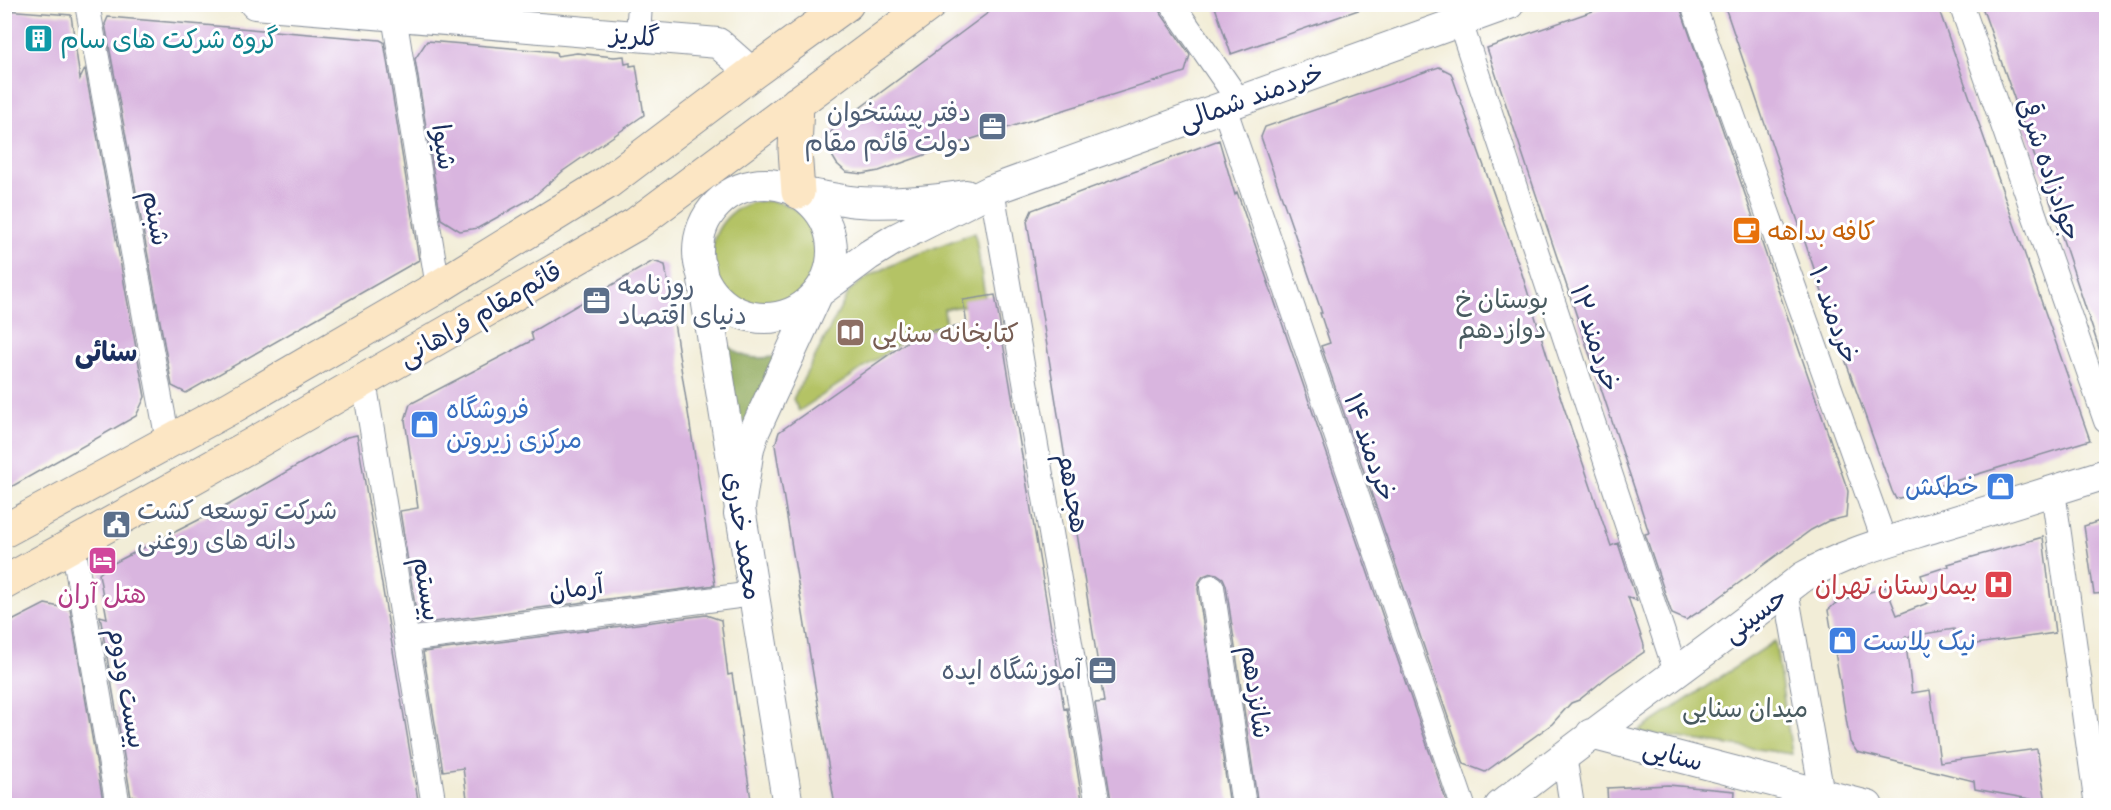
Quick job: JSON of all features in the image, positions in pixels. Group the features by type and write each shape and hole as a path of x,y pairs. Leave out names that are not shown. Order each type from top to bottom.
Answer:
{"main road":[{"name":"قائم‌مقام فراهانی","path":"4,531 168,441 438,287 609,182 847,4"},
{"name":"قائم‌مقام فراهانی","path":"4,583 364,381 636,224 693,179 930,4"},
{"path":"797,103 795,150 798,192"},
{"path":"668,136 693,179"}],"street":[{"name":"شبنم","path":"87,4 168,441"},
{"name":"گلریز","path":"255,4 318,7 394,16 718,43 752,73"},
{"path":"638,36 640,4"},
{"name":"خردمند ۱۴","path":"1172,4 1231,104 1463,806"},
{"name":"خردمند شمالی","path":"818,293 869,255 896,239 992,190 1231,104 1456,13 1509,4"},
{"name":"خردمند ۱۰","path":"1693,4 1885,543"},
{"name":"جوادزاده شرقی","path":"1961,4 2106,421"},
{"name":"خردمند ۱۲","path":"1456,13 1676,672"},
{"name":"شیوا","path":"394,16 438,287"},
{"name":"محمد خدری","path":"693,179 700,256 739,514 788,806"},
{"path":"739,514 749,448 755,430 818,293 828,277 832,257 831,238 825,219 813,203 798,192 780,185 762,184 743,187 726,196 713,209 703,225 700,256 709,287 722,303 741,314 762,318 783,316 802,308 818,293"},
{"name":"خردمند شمالی","path":"798,192 851,201 890,201 956,197 992,190"},
{"name":"هجدهم","path":"992,190 1098,806"},
{"name":"بیستم","path":"364,381 434,806"},
{"name":"حسینی","path":"1591,734 1699,657 1803,577 1839,558 2106,474"},
{"path":"2053,491 2097,806"},
{"name":"بیست ودوم","path":"73,545 118,806"},
{"name":"شانزدهم","path":"1212,587 1244,806"},
{"path":"1786,591 1832,799"},
{"name":"آرمان","path":"407,640 753,594"},
{"path":"1500,806 1591,734"},
{"name":"سنایی","path":"1591,734 1832,799 1868,806"},
{"path":"1564,755 1572,806"}],"green space":[{"path":"766,201 787,205 804,217 816,234 820,255 816,276 804,293 787,305 766,309 745,305 728,293 716,276 712,255 716,234 728,217 745,205"},
{"path":"975,232 985,297 964,306 944,309 946,328 916,333 799,411 793,399 850,290 869,276 903,260"},
{"path":"714,333 744,356 759,358 782,356 734,449"},
{"name":"میدان سنایی","path":"1775,641 1792,754 1637,732"}],"building":[{"path":"1000,4 1158,4 1160,12 1190,55 1185,72 956,144 879,171 863,174 846,172 837,164 828,149 827,141 829,134 837,125"},
{"path":"1214,4 1363,4 1364,8 1231,54"},
{"path":"1613,4 1679,4 1848,491 1846,517 1828,521 1811,530 1686,620 1672,614 1645,534 1649,533 1640,505 1487,48"},
{"path":"1724,4 1937,4 2090,440 1896,499 1841,348"},
{"path":"1981,4 2106,4 2106,356 2102,357"},
{"path":"4,10 71,15 80,79 85,69 145,397 136,416 4,491"},
{"path":"108,17 384,42 419,260 186,393 172,386 105,24"},
{"path":"427,41 556,52 557,56 577,53 624,56 625,64 636,65 644,115 563,171 532,198 478,228 460,231 441,219 415,59"},
{"path":"1439,67 1451,73 1522,274 1556,384 1611,546 1618,543 1637,601 1628,597 1644,645 1644,652 1579,700 1571,703 1552,724 1485,772 1464,764 1321,346 1330,343 1320,313 1322,313 1261,137 1265,127"},
{"path":"1219,140 1235,195 1237,192 1448,806 1258,806 1226,585 1223,578 1211,573 1203,576 1198,589 1230,806 1112,806 1095,703 1104,702 1027,221 1032,210"},
{"path":"653,261 665,265 715,585 418,624 400,511 418,508 405,420 410,404 533,340 531,332"},
{"path":"995,295 1064,709 1067,708 1083,806 835,806 775,445 779,432 921,332 967,325 963,300"},
{"path":"357,435 419,806 137,806 135,796 131,797 100,616 107,618 99,574 110,565 230,504 347,437"},
{"path":"2106,519 2106,593 2094,594 2084,526"},
{"path":"2043,537 2055,633 1955,647 1954,629 1905,637 1912,693 1930,690 1940,762 2037,749 2046,802 1975,789 1974,781 1857,752 1850,742 1828,610 1836,603 1886,587 1897,615 1930,602 1921,575 1949,566 1948,564"},
{"path":"45,604 70,609 103,801 96,802 96,806 4,806 4,625"},
{"path":"706,615 721,620 728,675 732,674 752,806 468,806 463,768 443,771 423,652"},
{"path":"1668,785 1735,791 1734,806 1608,806 1607,788"}],"place":[{"name":"گروه شرکت های سام","path":"39,39"},
{"name":"دفتر پیشتخوان دولت قائم مقام","path":"992,127"},
{"name":"کافه بداهه","path":"1746,231"},
{"name":"روزنامه دنیای اقتصاد","path":"597,300"},
{"name":"كتابخانه سنایی","path":"851,333"},
{"name":"فروشگاه مرکزى زیروتن","path":"425,424"},
{"name":"خطکش","path":"2000,486"},
{"name":"شرکت توسعه کشت دانه های روغنی","path":"116,525"},
{"name":"هتل آران","path":"102,560"},
{"name":"بیمارستان تهران","path":"1999,585"},
{"name":"نیک پلاست","path":"1842,641"},
{"name":"آموزشگاه ایده","path":"1103,670"}],"district":[{"name":"سنائی","path":"106,352"}],"park label":[{"name":"بوستان خ دوازدهم","path":"1502,314"}]}
